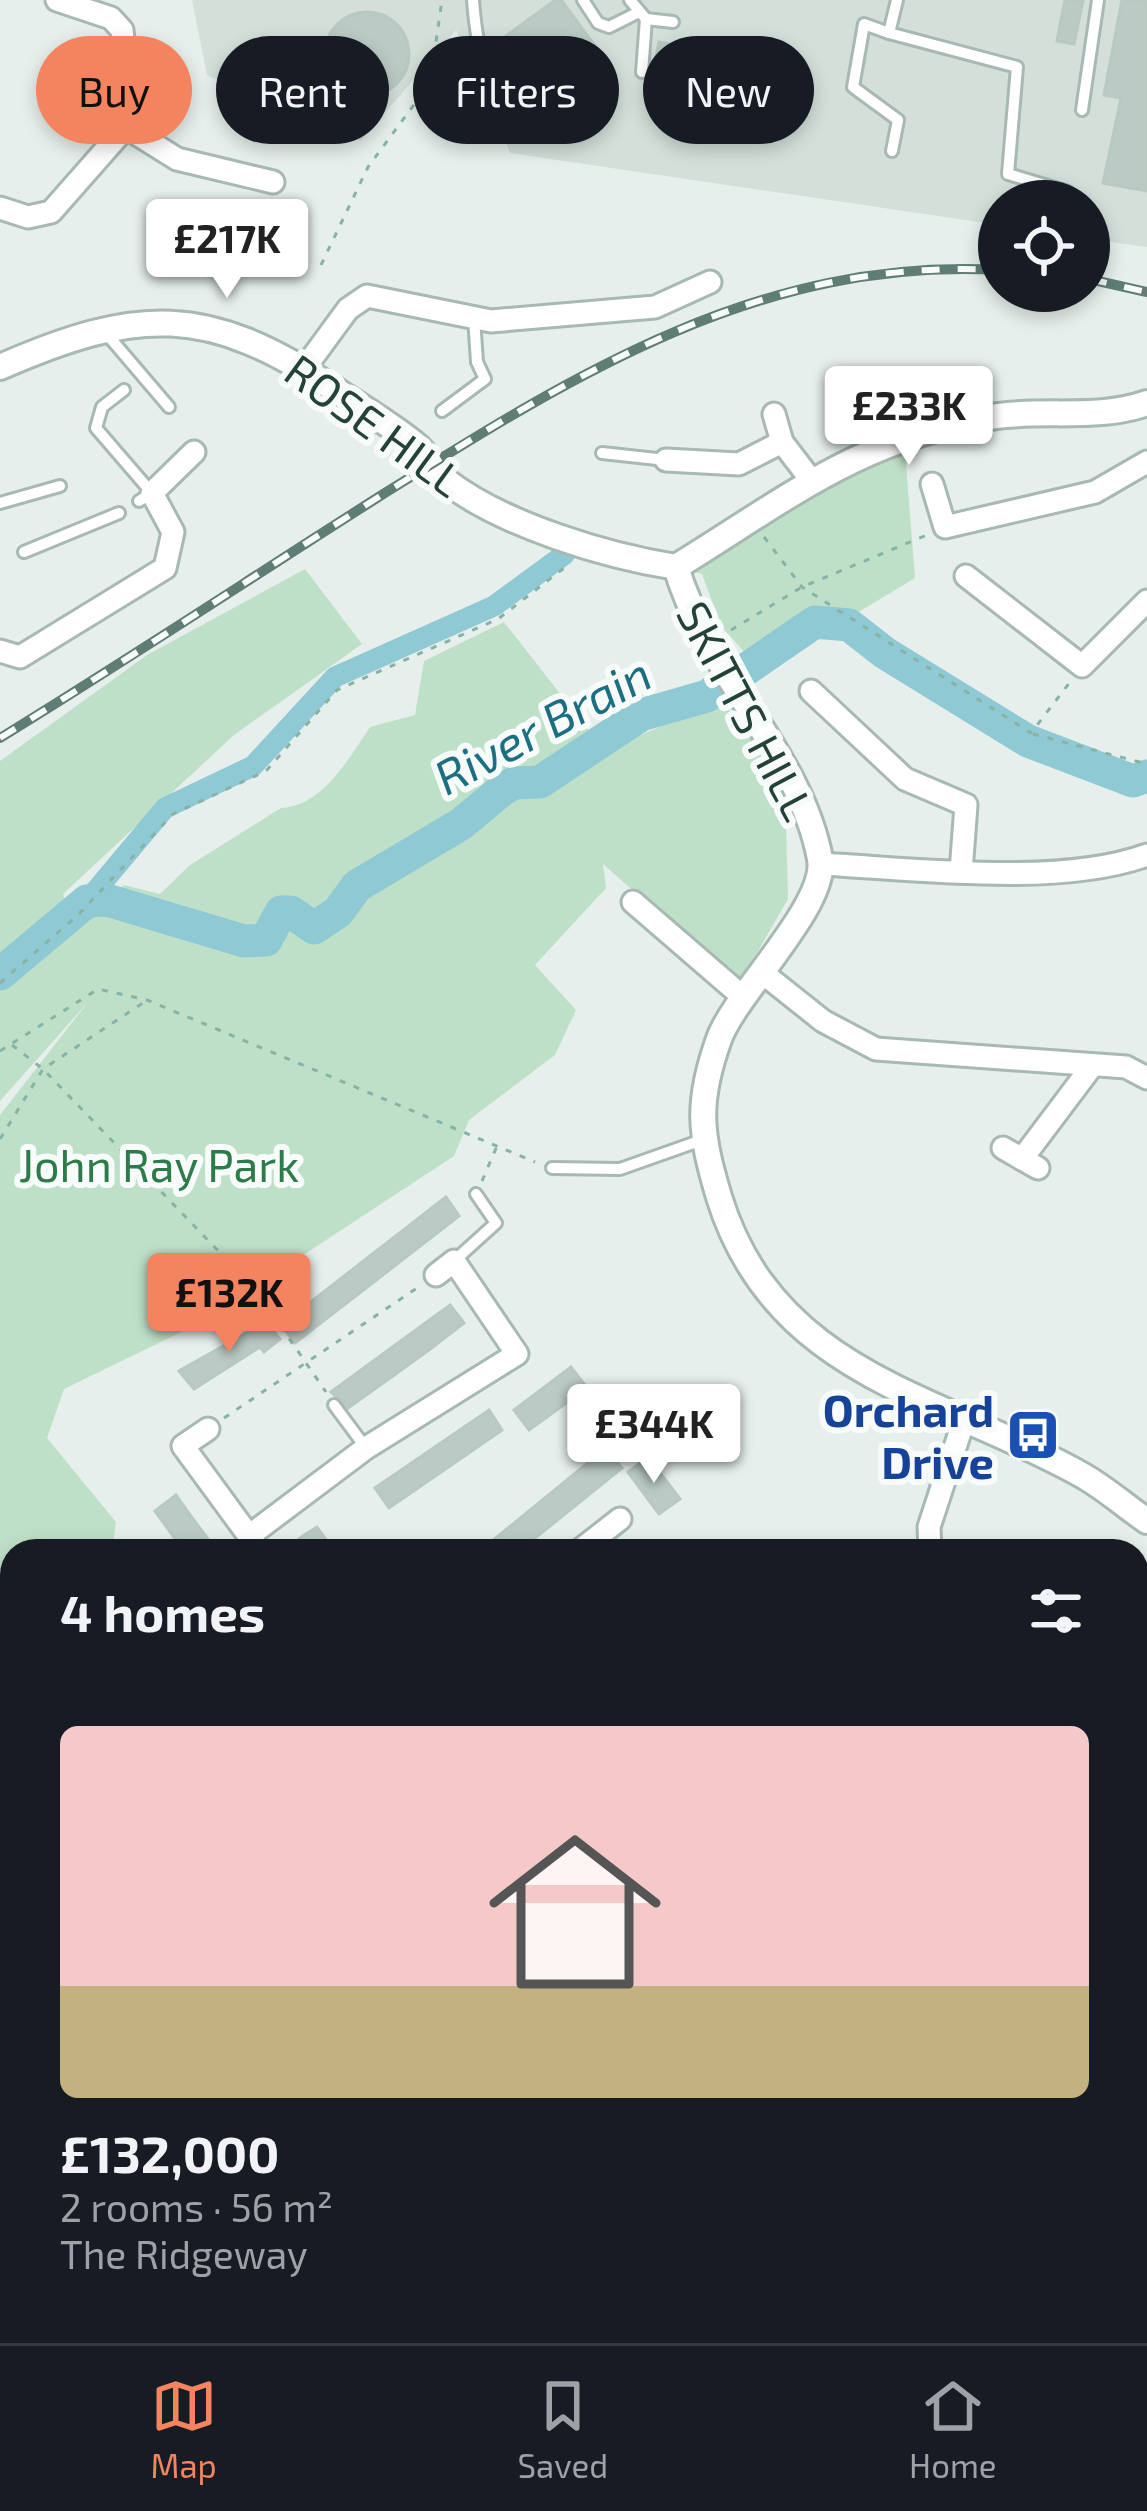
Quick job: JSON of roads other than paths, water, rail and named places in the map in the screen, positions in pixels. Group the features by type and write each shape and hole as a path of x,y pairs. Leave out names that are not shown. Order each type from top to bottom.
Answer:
{"street":[{"path":"57,0 104,15 123,36"},
{"path":"0,208 28,217 51,212 115,144"},
{"path":"154,144 178,159 273,182"},
{"path":"304,369 348,309 367,296 474,318 655,307 710,282"},
{"name":"ROSE HILL","path":"0,367 104,331 169,323 216,329 259,342 304,369 421,449 445,480 588,549 676,567"},
{"path":"676,567 863,452 992,417 1052,412 1099,416 1147,404"},
{"path":"774,414 782,442 811,480"},
{"path":"666,460 740,464 782,442"},
{"path":"0,651 20,657 165,568 173,532 146,497 194,452"},
{"path":"932,484 945,527 1094,492 1147,462"},
{"name":"SKITTS HILL","path":"676,567 707,645 796,784 821,864 804,908 721,1034 700,1103 702,1140 733,1240 780,1308 829,1354 1084,1476 1147,1522"},
{"path":"966,576 1082,666 1137,605 1147,602"},
{"path":"811,691 905,779 966,805 961,872"},
{"path":"821,864 961,872 1122,864 1147,855"},
{"path":"632,902 743,998"},
{"path":"764,974 823,1021 876,1049 1126,1067 1147,1078"},
{"path":"1021,1158 1092,1066"},
{"path":"260,1539 366,1448 517,1354 445,1268"},
{"path":"930,1539 929,1527 964,1420"},
{"path":"208,1429 183,1446 250,1539"},
{"path":"594,1539 620,1519"}],"lane":[{"path":"473,0 475,36"},
{"path":"583,0 598,22 609,27 643,15 673,22"},
{"path":"630,0 643,15 642,72"},
{"path":"889,33 897,0"},
{"path":"1082,110 1098,0"},
{"path":"892,151 898,120 854,87 863,24 1017,67 1008,174 1028,180"},
{"path":"442,411 485,379 478,362 474,318"},
{"path":"104,331 169,406"},
{"path":"124,389 102,407 96,428 146,497"},
{"path":"602,453 666,460"},
{"path":"0,503 60,486"},
{"path":"25,552 119,513"},
{"path":"552,1168 620,1169 702,1140"},
{"path":"445,1268 496,1223 476,1194"},
{"path":"334,1406 366,1448"}],"waterway":[{"path":"87,901 165,808 253,766 335,677 494,606 565,554"},
{"name":"River Brain","path":"0,974 87,901 107,900 244,941 266,940 281,912 291,912 314,928 338,912 357,886 461,824 502,790 514,783 540,782 641,715 707,696 815,622 849,625 885,653 1028,741 1133,781 1147,776"}],"railway":[{"path":"0,738 450,453 596,369 671,333 748,304 828,283 911,271 978,270"},
{"path":"1110,284 1147,292"}],"place":[{"name":"Orchard Drive","path":"1033,1435"}],"park label":[{"name":"John Ray Park","path":"159,1164"}]}
